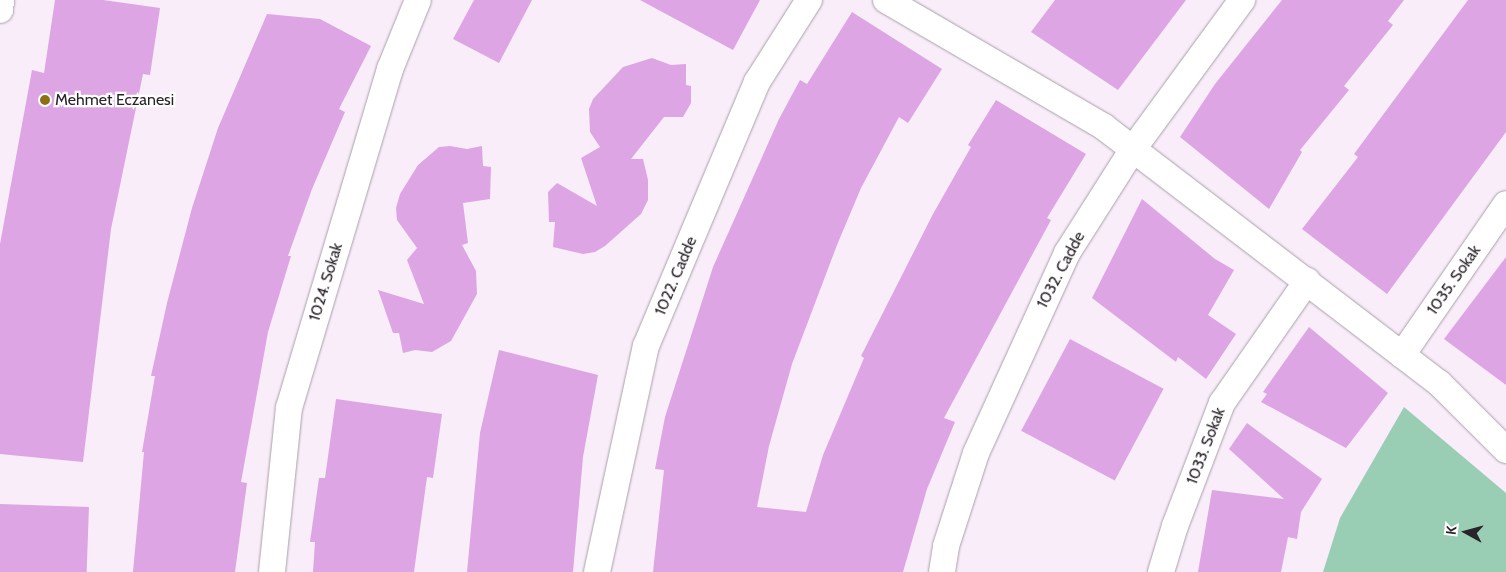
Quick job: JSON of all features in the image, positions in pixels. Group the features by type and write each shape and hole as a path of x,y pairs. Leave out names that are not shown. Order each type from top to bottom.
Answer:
{"street":[{"path":"0,10 2,0"},
{"name":"1024. Sokak","path":"272,572 289,408 390,70 418,0"},
{"name":"1022. Cadde","path":"597,572 646,346 757,82 809,0"},
{"path":"886,0 1104,127 1439,383 1506,450"},
{"name":"1032. Cadde","path":"942,572 946,546 976,453 1015,362 1067,253 1133,149 1242,0"},
{"name":"1035. Sokak","path":"1402,355 1506,204"},
{"name":"1033. Sokak","path":"1161,572 1175,526 1222,403 1307,282"}],"green space":[{"path":"1404,407 1506,493 1506,572 1323,572 1340,518"}],"building":[{"path":"55,0 103,0 160,8 150,75 143,74 111,229 83,462 0,454 0,244 32,70 44,73"},
{"path":"474,0 532,0 499,63 453,39"},
{"path":"640,0 760,0 733,50"},
{"path":"1055,0 1186,0 1118,90 1031,32"},
{"path":"1282,0 1404,0 1388,21 1393,25 1344,86 1349,90 1300,150 1302,152 1269,209 1180,137 1215,84"},
{"path":"1468,0 1506,0 1506,132 1387,294 1302,229 1358,157 1354,154"},
{"path":"852,12 942,69 908,123 899,117 861,188 837,245 792,364 769,446 757,507 806,512 823,455 864,358 861,356 933,214 971,147 968,145 996,100 1086,154 1047,218 1051,220 944,418 955,422 927,489 903,572 653,572 664,470 655,469 665,417 713,267 779,119 800,80 807,84"},
{"path":"267,14 320,19 371,46 339,109 345,112 312,189 288,256 291,256 268,332 241,482 247,483 235,572 133,572 144,452 142,452 155,376 151,376 167,303 192,208 218,128"},
{"path":"652,58 671,65 686,64 686,85 691,86 691,103 683,117 664,117 631,159 643,159 648,180 648,200 641,214 605,246 595,252 583,254 553,247 555,222 549,222 548,192 557,183 597,206 581,158 600,147 590,132 589,109 593,99 623,67"},
{"path":"450,146 467,149 482,146 483,166 491,167 490,199 463,203 468,243 462,245 476,271 477,294 451,341 432,352 415,350 403,353 399,333 393,333 378,290 424,304 407,260 417,248 397,220 396,208 400,194 418,165 439,147"},
{"path":"1142,199 1215,259 1234,270 1208,315 1236,334 1206,379 1178,357 1176,362 1092,298"},
{"path":"1506,257 1506,385 1444,339"},
{"path":"1309,327 1388,393 1346,448 1261,402 1267,394 1263,392"},
{"path":"1070,339 1164,389 1115,481 1021,431"},
{"path":"499,350 598,375 583,457 573,572 467,572 480,433"},
{"path":"336,399 442,414 433,478 427,477 414,572 313,572 315,542 310,542 319,478 325,478"},
{"path":"1247,423 1322,479 1301,512 1297,539 1288,537 1281,572 1198,572 1212,490 1284,499 1229,449"},
{"path":"0,504 89,507 87,572 0,572"}],"place":[{"name":"Mehmet Eczanesi","path":"45,100"}]}
